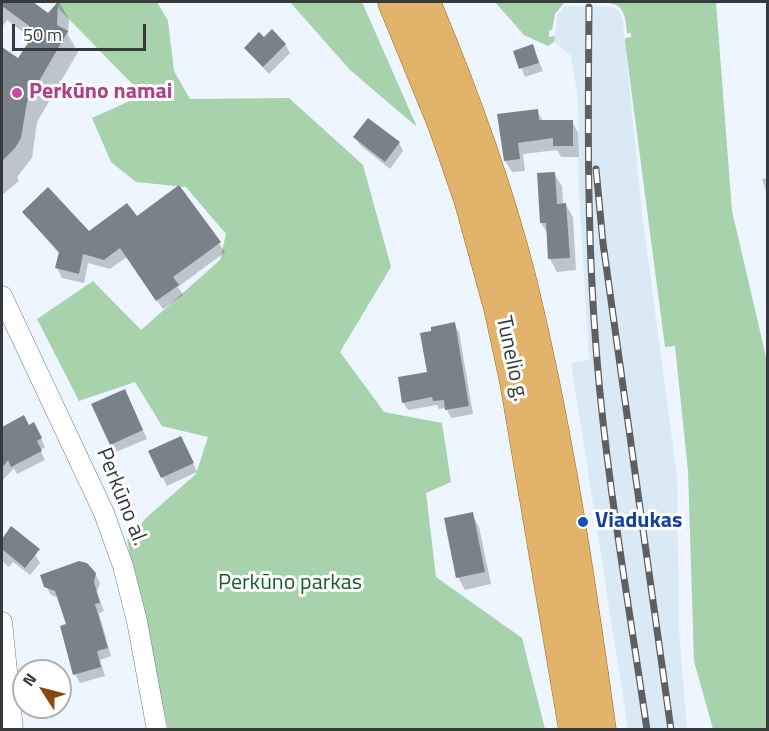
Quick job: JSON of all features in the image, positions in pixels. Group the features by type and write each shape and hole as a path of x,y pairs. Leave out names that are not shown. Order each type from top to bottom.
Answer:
{"main road":[{"name":"Tunelio g.","path":"394,2 462,178 500,308 516,382 575,729"},
{"name":"Tunelio g.","path":"424,2 450,63 492,184 518,274 548,411 600,729"}],"street":[{"name":"Perkūno al.","path":"2,296 104,513 123,566 137,621 157,729"},
{"path":"2,622 13,729"}],"shaded area":[{"path":"565,6 614,7 620,13 623,22 642,214 677,476 679,630 687,729 628,729 571,363 589,360 579,193 578,100 571,56 554,42 557,15"}],"green space":[{"name":"Perkūno parkas","path":"55,2 157,2 168,21 174,71 190,99 289,98 363,165 391,267 340,352 384,412 442,423 451,482 426,493 436,577 522,638 545,729 168,729 127,540 146,518 196,474 208,437 162,426 135,382 79,401 37,319 93,281 141,330 220,260 226,234 186,187 136,182 111,162 92,118 143,95 60,10"},
{"path":"290,2 362,2 417,127 350,70"},
{"path":"495,2 601,2 564,3 555,14 552,30 549,31 549,37 555,36 554,42 548,46 524,35"},
{"path":"601,2 716,2 732,211 767,361 767,729 713,729 694,661 688,471 675,346 665,347 625,42 625,38 631,37 631,33 627,33 623,11 618,6"}],"building":[{"name":"Perkūno namai","path":"2,2 33,2 48,13 58,2 57,25 68,31 27,102 21,138 2,161 2,47 18,58 36,31 2,6"},
{"path":"272,29 286,44 263,67 244,48 259,32 264,37"},
{"path":"533,44 539,63 519,69 513,51"},
{"path":"538,109 539,120 573,120 573,146 553,146 553,138 518,143 520,159 504,161 497,114"},
{"path":"368,118 400,142 385,162 353,137"},
{"path":"555,172 557,204 566,203 570,258 548,259 546,223 540,223 537,173"},
{"path":"179,185 221,242 173,277 179,285 156,301 120,248 104,260 83,254 79,274 55,268 59,252 22,212 48,187 89,231 127,203 137,216"},
{"path":"455,322 469,406 445,410 444,400 433,401 432,397 402,403 398,377 427,372 420,333 431,331 431,327"},
{"path":"125,389 143,430 110,445 91,404"},
{"path":"24,415 29,425 34,422 42,438 37,441 42,451 11,467 8,460 2,468 2,427"},
{"path":"181,436 194,463 161,478 148,451"},
{"path":"473,512 485,572 456,578 444,518"},
{"path":"11,526 40,549 25,568 2,549 2,539"},
{"path":"79,561 87,563 96,573 94,582 100,603 95,604 108,648 97,651 101,667 73,675 72,659 69,659 60,626 66,624 55,591 44,587 40,575"}],"railway":[{"path":"589,7 589,211 599,383 610,482 647,730"},
{"path":"596,169 603,243 671,730"}],"place":[{"name":"Perkūno namai","path":"17,93"},
{"name":"Viadukas","path":"583,522"}]}
